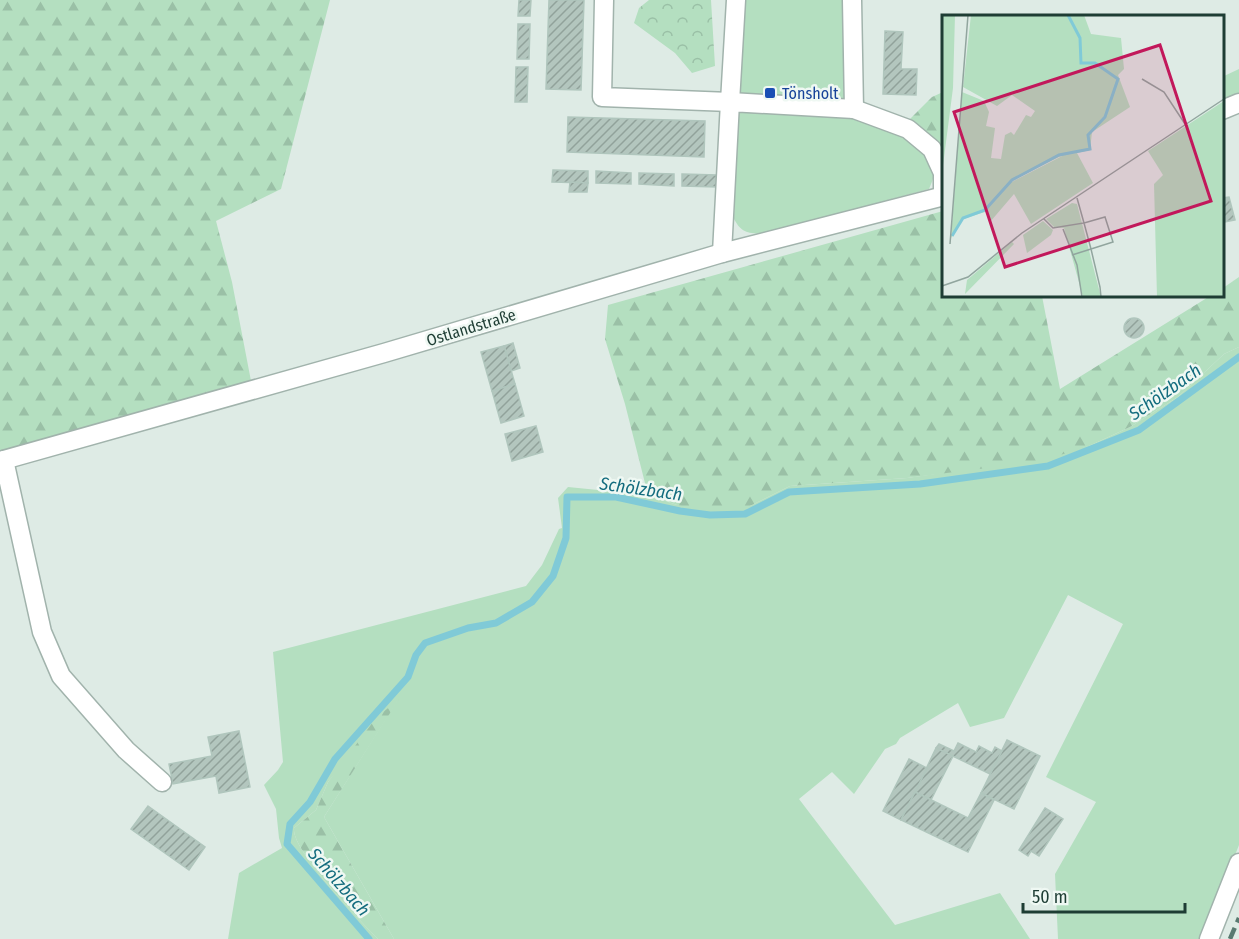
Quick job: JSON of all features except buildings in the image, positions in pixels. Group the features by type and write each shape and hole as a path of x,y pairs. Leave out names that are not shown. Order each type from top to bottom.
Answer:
{"street":[{"path":"604,0 602,97 854,109 908,129 932,149 942,170"},
{"path":"722,253 736,0"},
{"path":"852,0 854,109"},
{"path":"1224,109 1239,104"},
{"name":"Ostlandstraße","path":"2,460 384,353 722,253 942,196"},
{"path":"2,460 42,632 61,676 126,750 162,782"},
{"path":"1209,939 1239,862"}],"green space":[{"path":"0,0 330,0 281,189 216,221 232,282 251,381 0,451"},
{"path":"649,0 711,0 715,66 692,73 675,53 634,23 639,8"},
{"path":"741,0 850,0 850,115 901,134 923,149 934,171 929,189 761,234 748,232 739,227 734,219"},
{"path":"1239,69 1239,93 1224,100 1224,76"},
{"path":"942,92 942,159 935,144 910,119 932,97"},
{"path":"942,211 942,297 1042,297 1060,389 1208,297 1224,297 1224,287 1239,277 1239,347 1224,354 1178,397 1130,427 1089,446 1041,461 907,478 790,486 750,506 705,511 648,495 625,404 605,339 608,305"},
{"path":"1239,347 1239,845 1202,939 1058,939 1055,874 1096,802 1046,777 1123,624 1068,595 1004,718 970,727 958,703 885,749 854,794 832,772 799,799 895,925 1000,893 1030,939 394,939 324,817 397,701 328,782 316,810 294,828 303,852 315,868 378,939 228,939 239,873 282,848 276,809 264,785 283,762 273,652 526,586 542,565 559,529 562,528 558,498 568,487 648,495 677,505 750,506 790,486 907,478 963,470 1089,446 1130,427 1178,397 1224,354"},
{"path":"399,699 324,817 394,939 378,939 315,868 303,852 294,828 316,810 328,782 376,718"}],"waterway":[{"name":"Schölzbach","path":"369,939 287,844 290,824 310,802 335,759 408,677 416,655 425,643 468,628 496,623 532,602 553,576 566,538 567,497 616,497 710,515 745,514 789,492 920,484 1048,466 1139,430 1239,357"}],"railway":[{"path":"1230,939 1239,918"}],"place":[{"name":"Tönsholt","path":"770,93"}]}
